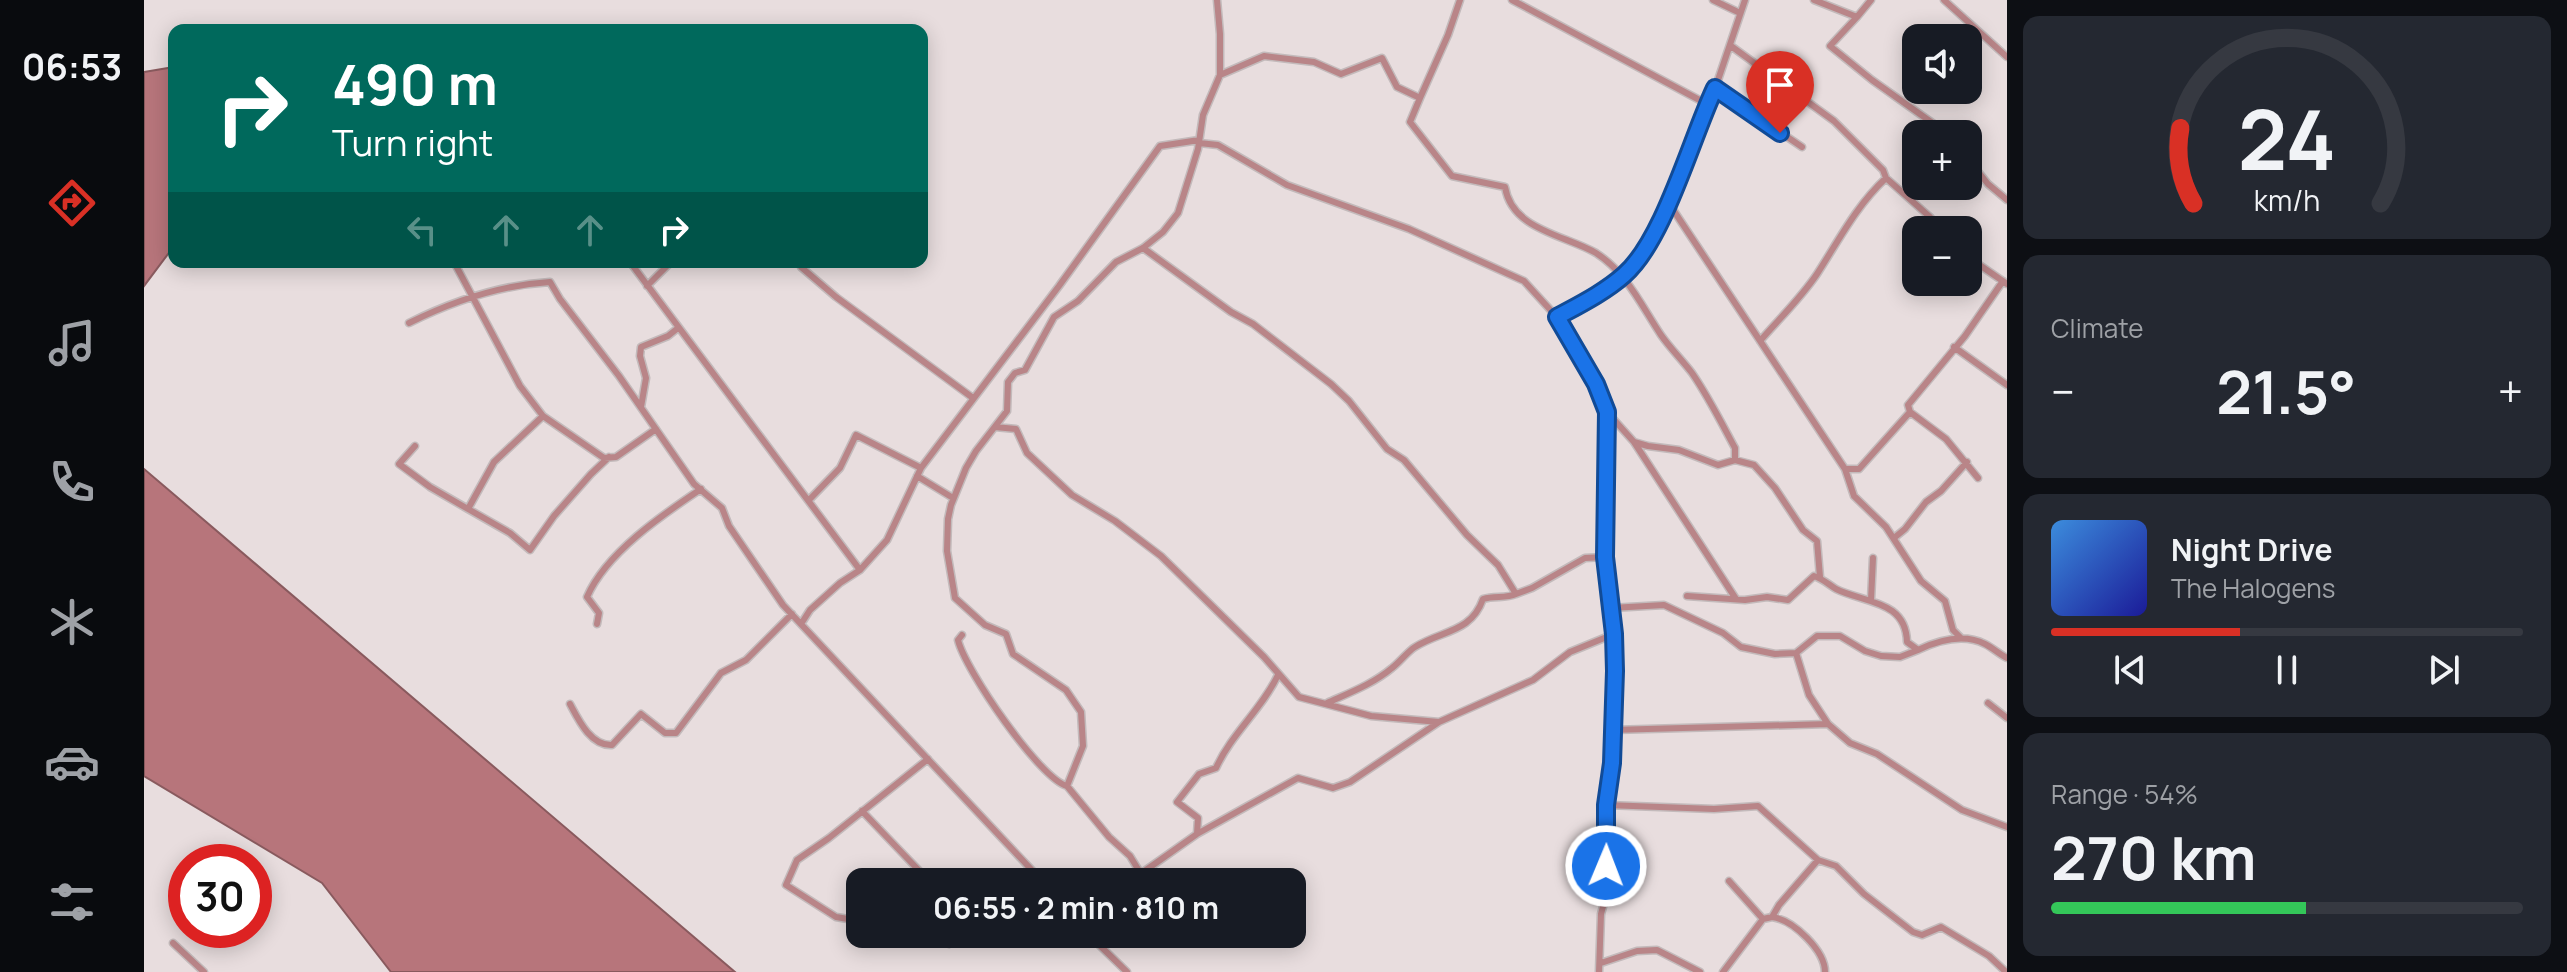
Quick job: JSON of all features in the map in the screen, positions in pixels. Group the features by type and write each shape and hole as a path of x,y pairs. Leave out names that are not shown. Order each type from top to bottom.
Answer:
{"street":[{"path":"1067,786 1083,746 1081,712 1066,690 1013,654 1006,634 985,625 955,598 947,551 948,519 953,498 971,460 1007,411 1008,382 1015,373 1025,370 1054,317 1078,301 1109,267 1143,248 1163,232 1178,213 1199,142 1203,115 1220,75 1217,0"},
{"path":"1460,0 1410,122 1452,176 1505,187 1506,197 1518,212 1539,229 1597,254 1624,275 1662,336 1694,376 1735,448 1735,460"},
{"path":"1512,0 1707,104"},
{"path":"1713,0 1740,13"},
{"path":"1557,317 1624,275 1650,241 1715,88 1745,0"},
{"path":"1814,0 1857,17"},
{"path":"1871,0 1830,46 1929,120"},
{"path":"1944,0 2007,57"},
{"path":"1731,46 1834,121 1883,170 1886,178 1929,216"},
{"path":"1220,75 1264,56 1314,62 1341,74 1382,58 1397,87 1420,98"},
{"path":"1715,88 1802,147"},
{"path":"801,624 810,610 860,570 887,540 921,468 1160,146 1199,142 1218,145 1287,185 1409,229 1524,281 1557,317 1596,384 1607,412 1634,442 1736,599"},
{"path":"1982,176 2007,200"},
{"path":"1760,341 1816,275 1866,197 1886,178"},
{"path":"1668,202 1845,469 1854,496 1894,538 1914,574 1945,601 1953,630 1961,638"},
{"path":"1143,248 1231,312 1253,324 1331,384 1349,401 1387,449 1404,460 1467,535 1498,565 1516,594"},
{"path":"1978,478 1946,439 1910,412 1908,405 2005,283 1982,267"},
{"path":"457,268 520,386 543,416 604,458 616,457 656,429"},
{"path":"634,268 860,570"},
{"path":"647,286 665,268"},
{"path":"802,268 836,297 973,398"},
{"path":"409,323 438,308 517,284 550,282 701,489 722,508 746,551 792,614 1030,868"},
{"path":"641,407 646,378 640,356 641,347 668,336 678,328"},
{"path":"1954,347 2007,385"},
{"path":"1599,972 1601,914 1611,887 1605,862 1606,805 1612,763 1614,634 1605,557 1607,412"},
{"path":"1845,469 1859,469 1910,412"},
{"path":"468,509 494,462 543,416"},
{"path":"995,427 1016,429 1027,453 1072,495 1115,521 1161,556 1264,657 1299,697 1371,716 1439,722"},
{"path":"809,500 840,468 856,435 921,468"},
{"path":"1634,442 1679,450 1718,465 1735,460 1757,467 1803,530 1817,541 1820,577"},
{"path":"415,446 399,464 430,487 510,533 530,550 554,516 609,457"},
{"path":"1894,538 1967,462"},
{"path":"917,476 953,498"},
{"path":"597,624 599,613 587,597 592,586 630,542 657,518 701,489"},
{"path":"1327,703 1366,686 1415,647 1452,631 1477,615 1483,599 1491,596 1507,598 1532,588 1585,558 1605,557"},
{"path":"1871,600 1873,558"},
{"path":"1687,596 1788,600 1814,576 1820,577 1837,589 1871,600 1892,612 1906,628 1907,642 1918,650"},
{"path":"1611,608 1664,605 1723,633 1741,647 1775,654 1796,653 1817,636 1840,636 1865,651 1900,657 1936,641 1961,638 1985,643 2007,658"},
{"path":"570,704 590,736 603,746 612,745 641,714 665,733 676,733 721,673 746,660 792,614"},
{"path":"1149,868 1197,834 1298,778 1333,788 1350,782 1439,722 1533,680 1570,652 1614,634"},
{"path":"962,635 958,640 961,655 1006,725 1045,772 1058,784 1067,786 1137,868"},
{"path":"1796,653 1809,695 1828,724 1850,743 1877,754 1962,810 2007,827"},
{"path":"1197,834 1198,818 1177,802 1199,774 1216,768 1226,746 1269,694 1278,675"},
{"path":"1988,703 2007,718"},
{"path":"1612,730 1828,724"},
{"path":"846,918 826,911 786,885 797,860 928,759"},
{"path":"1606,805 1714,809 1758,806 1818,860 1836,866 1864,894 1913,932 1922,935 1941,927 1989,956 2006,972"},
{"path":"862,811 917,868"},
{"path":"1772,917 1818,860"},
{"path":"1729,881 1763,919"},
{"path":"1723,972 1763,919 1772,917 1781,918 1815,948 1825,961 1825,972"},
{"path":"178,948 204,972"},
{"path":"1102,948 1127,972"},
{"path":"1601,963 1637,951 1657,950 1700,972"}],"shaded area":[{"path":"168,68 168,254 144,286 144,72"},
{"path":"144,469 735,972 391,972 322,883 272,853 272,844 257,844 144,776"}],"route":[{"path":"1606,866 1606,805 1612,763 1615,671 1605,557 1607,412 1596,384 1557,317 1624,275 1650,241 1715,88 1780,133"}]}
